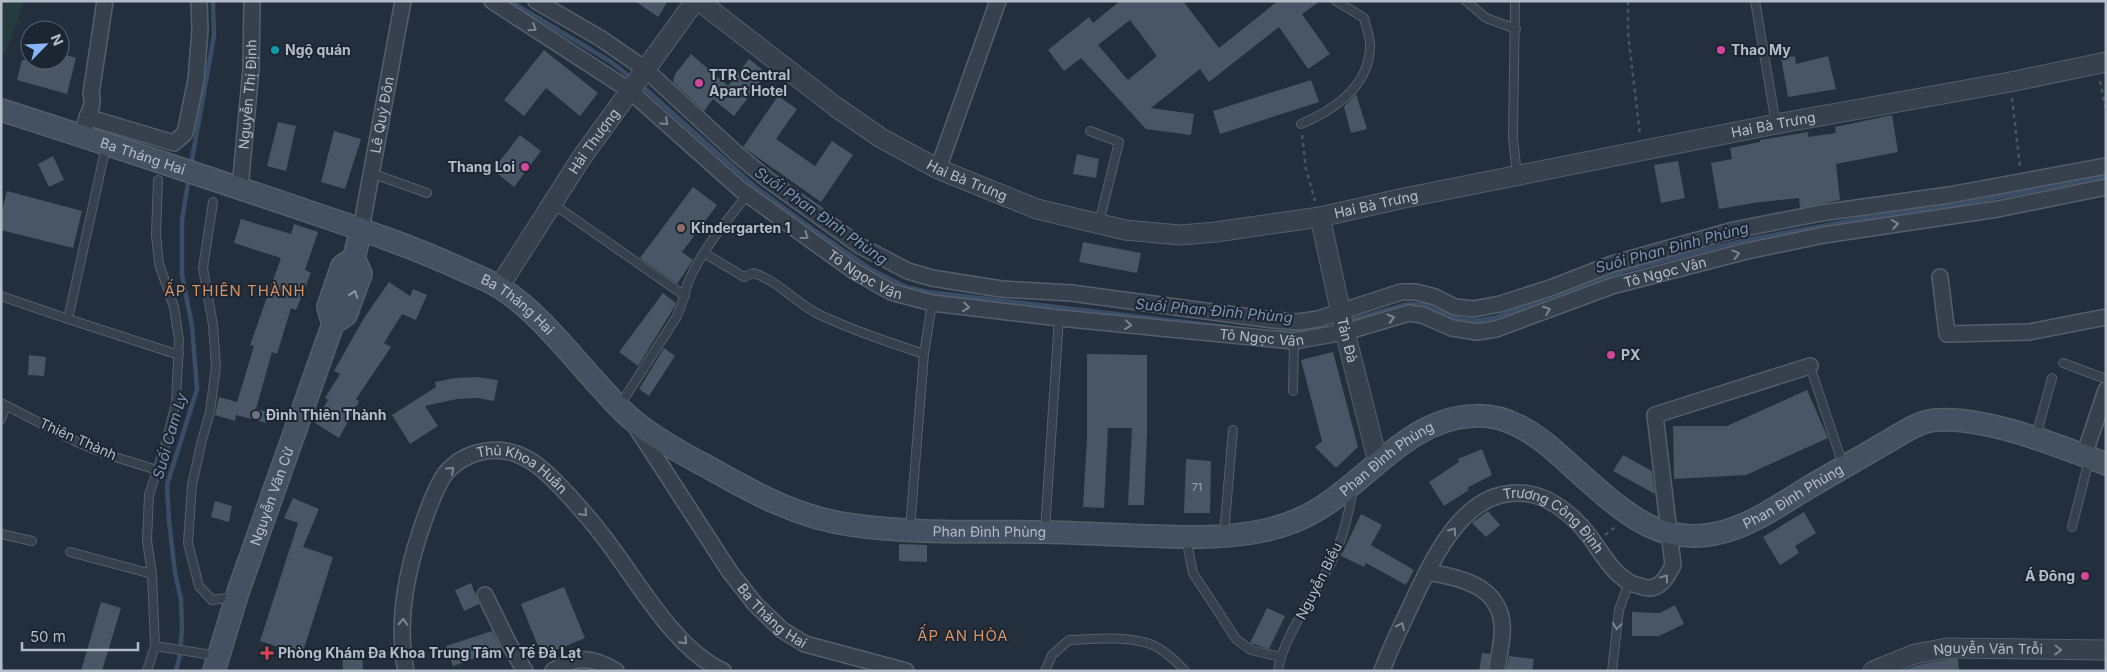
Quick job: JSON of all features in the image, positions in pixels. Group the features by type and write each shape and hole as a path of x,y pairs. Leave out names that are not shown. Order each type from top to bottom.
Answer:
{"main road":[{"name":"Ba Tháng Hai","path":"1,110 85,127 106,144 163,172 218,180 428,254 499,287 532,313 625,413"},
{"name":"Nguyễn Văn Cừ","path":"216,663 238,592 333,324 346,315 361,274 354,258 361,229"},
{"name":"Phan Đình Phùng","path":"625,413 675,449 744,488 783,507 820,519 850,525 910,530 1185,536 1224,536 1268,531 1292,523 1321,508 1419,432 1450,420 1474,416 1500,419 1523,428 1544,442 1605,496 1633,515 1668,533 1696,536 1724,533 1760,518 1914,427 1936,420 1976,424 2035,438 2093,459"}],"street":[{"path":"105,1 91,94 93,100 85,127 174,142 185,133 196,80 200,30 199,1"},
{"name":"Nguyễn Thị Định","path":"240,188 251,69 252,1"},
{"name":"Lê Quý Đôn","path":"361,229 403,1"},
{"name":"Tô Ngọc Vân","path":"492,1 629,90 747,194 854,272 892,292 932,303 1060,318 1294,341 1345,332 1409,313 1422,315 1452,328 1477,332 1496,329 1612,286 1747,251 1822,224 1949,195 2106,166"},
{"name":"Tô Ngọc Vân","path":"536,1 593,34 645,69 736,154 767,179 860,246 908,271 932,278 1001,289 1071,293 1299,322 1340,313 1402,292 1416,292 1435,297 1455,306 1473,309 1500,304 1641,255 1734,230 1998,209 2106,188"},
{"name":"Hải Thượng","path":"499,287 552,203 629,90 695,1"},
{"name":"Hai Bà Trưng","path":"699,1 836,107 881,138 938,169 1037,210 1125,230 1180,235 1216,232 1320,217 1517,175 1776,124 2010,82 2101,63"},
{"path":"938,169 998,1"},
{"name":"Tản Đà","path":"1320,217 1340,313 1378,462"},
{"path":"1940,277 1947,334 2029,332 2106,316"},
{"path":"1629,582 1646,588 1658,586 1667,578 1673,565 1655,415 1810,366"},
{"path":"2093,459 2106,390"},
{"name":"Ba Tháng Hai","path":"625,413 730,572 755,604 782,630 805,644 906,671"},
{"name":"Thủ Khoa Huân","path":"406,671 403,621 407,578 417,540 431,502 445,474 469,454 494,450 517,454 549,474 599,530 683,642 715,667 724,671"},
{"name":"Trương Công Định","path":"1382,671 1427,572 1455,526 1477,506 1495,496 1529,494 1554,503 1578,522 1613,567 1629,582"},
{"path":"1427,572 1456,577 1472,583 1485,591 1496,604 1501,618 1502,636 1497,671"},
{"path":"485,595 508,642 525,671"},
{"name":"Nguyễn Văn Trỗi","path":"1882,669 1915,654 1947,648 2106,650"},
{"path":"554,671 571,661 586,659 602,662 616,671"}],"lane":[{"path":"1301,124 1325,113 1348,96 1366,72 1371,47 1364,18 1336,1"},
{"path":"1466,1 1486,18 1516,29"},
{"path":"1515,1 1513,138 1517,175"},
{"path":"1755,1 1776,124"},
{"path":"1090,131 1119,142 1099,225"},
{"path":"68,320 106,144"},
{"path":"147,671 155,646 152,574 147,540 148,504 176,403 179,355 179,340 174,307 159,264 156,235 163,172"},
{"path":"371,173 427,193"},
{"path":"625,413 682,308 690,279 704,253 747,194"},
{"path":"213,202 202,268 213,325 216,366 210,412 192,485 188,543 199,586 212,600 227,598 238,592"},
{"path":"552,203 685,296"},
{"path":"704,253 744,277 753,272 767,277 780,290 817,313 874,337 924,354"},
{"path":"1,296 68,320 179,355"},
{"path":"910,530 924,354 932,303"},
{"path":"1045,532 1060,318"},
{"path":"1293,391 1294,341"},
{"path":"2063,363 2106,379"},
{"path":"1810,366 1844,467"},
{"path":"2035,438 2052,378"},
{"path":"1,419 3,404"},
{"name":"Thiên Thành","path":"3,404 79,443 157,470"},
{"path":"1224,536 1233,430"},
{"path":"2072,527 2093,459"},
{"name":"Nguyễn Biểu","path":"1278,671 1284,648 1332,562 1345,527 1355,483"},
{"path":"1,534 32,542"},
{"path":"1185,536 1193,573 1236,639 1251,650 1281,657"},
{"path":"70,552 152,574"},
{"path":"1612,671 1619,610 1629,582"},
{"path":"1045,671 1052,655 1068,640 1110,639 1148,643 1170,656 1185,671"},
{"path":"155,646 191,651 216,663"}],"path":[{"path":"1628,1 1628,33 1642,151"},
{"path":"2101,63 2106,109"},
{"path":"2010,82 2022,181"},
{"path":"1301,124 1306,169 1320,217"},
{"path":"1594,543 1633,515"}],"green space":[{"path":"1,1 24,2 5,54 1,53"}],"building":[{"path":"635,1 668,1 658,17"},
{"path":"1120,1 1183,1 1219,48 1278,1 1320,1 1302,14 1330,54 1308,69 1279,27 1209,82 1200,69 1151,108 1194,114 1191,135 1146,129 1081,58 1064,71 1048,50 1089,17 1093,23","holes":["1130,20 1157,56 1128,80 1098,45"]},
{"path":"544,50 598,93 580,116 546,88 524,116 504,100"},
{"path":"691,54 728,86 749,59 767,73 734,116 713,99 704,111 673,82 675,74"},
{"path":"70,56 76,58 67,94 17,80 20,68 20,70 70,70"},
{"path":"1795,56 1796,64 1828,56 1836,89 1788,97 1781,58"},
{"path":"1311,80 1319,102 1220,134 1213,111"},
{"path":"1356,94 1367,129 1351,133 1344,107"},
{"path":"778,96 797,109 776,139 815,166 832,141 853,155 821,202 743,147"},
{"path":"1892,115 1898,152 1836,164 1840,200 1800,208 1799,198 1719,209 1711,163 1732,159 1730,148 1760,142 1760,140 1808,132 1808,137 1836,133 1835,127"},
{"path":"278,122 296,126 286,171 267,166"},
{"path":"334,131 361,139 345,189 321,182"},
{"path":"520,135 541,151 514,187 493,170"},
{"path":"1077,154 1099,159 1096,178 1073,174"},
{"path":"53,156 64,180 49,187 38,164"},
{"path":"1678,161 1685,198 1661,203 1654,165"},
{"name":"Kindergarten 1","path":"693,187 717,205 682,252 693,260 677,284 640,258"},
{"path":"7,191 82,211 73,248 1,230 1,214"},
{"path":"241,219 291,234 294,224 318,232 305,270 311,273 296,310 291,308 277,354 272,352 256,409 269,412 266,423 236,415 235,421 215,415 219,397 237,402 254,346 250,345 281,258 234,243"},
{"path":"1083,242 1141,253 1137,273 1079,262"},
{"path":"389,282 410,296 413,289 427,295 416,320 402,314 384,343 391,347 356,399 359,401 339,438 315,423 328,400 325,398 340,374 334,371 364,318"},
{"path":"663,293 676,303 675,306 638,366 619,352"},
{"path":"664,348 675,356 649,396 639,389"},
{"path":"1333,352 1358,447 1336,468 1315,447 1322,441 1301,360"},
{"path":"1087,354 1147,355 1147,435 1144,505 1128,505 1132,428 1108,428 1104,508 1083,507 1087,438"},
{"path":"29,355 46,357 44,376 28,375"},
{"path":"477,377 498,380 494,401 477,398 457,399 425,406 438,426 410,444 392,415 436,387 435,382 455,378"},
{"path":"1807,390 1828,438 1746,475 1674,479 1673,426 1727,426"},
{"path":"1482,449 1492,475 1467,488 1469,490 1444,506 1429,482 1459,462 1458,459"},
{"path":"1623,455 1652,471 1655,494 1613,471"},
{"path":"1186,459 1211,461 1210,513 1184,513"},
{"path":"293,498 319,509 303,547 333,557 302,655 260,641 298,523 284,518"},
{"path":"215,501 232,506 229,522 211,517"},
{"path":"1488,511 1500,525 1486,537 1472,523"},
{"path":"1804,512 1816,533 1795,546 1799,553 1780,565 1763,537"},
{"path":"1361,514 1382,525 1371,545 1414,570 1406,585 1366,563 1364,567 1341,556"},
{"path":"899,544 927,545 927,562 899,561"},
{"path":"471,583 479,604 464,611 455,590"},
{"path":"564,587 585,638 542,656 521,604"},
{"path":"101,602 121,608 102,671 81,671"},
{"path":"1675,605 1684,624 1659,636 1632,636 1632,612 1660,613"},
{"path":"1267,608 1285,616 1269,649 1250,643"},
{"path":"492,631 501,649 453,666 446,646"},
{"path":"362,649 363,671 343,671 342,650"},
{"path":"1482,653 1490,654 1488,671 1479,671"},
{"path":"1509,656 1534,659 1532,671 1506,671"},
{"path":"1958,659 1959,671 1904,671 1918,665"}],"waterway":[{"name":"Suối Cam Ly","path":"191,165 214,36 213,1"},
{"name":"Suối Phan Đình Phùng","path":"510,1 611,62 634,80"},
{"name":"Suối Phan Đình Phùng","path":"640,84 754,186 872,270 906,287 928,292 1227,327"},
{"name":"Suối Cam Ly","path":"176,671 180,655 182,628 181,599 175,573 167,485 197,389 192,326 182,275 182,220 189,177"},
{"name":"Suối Phan Đình Phùng","path":"1348,321 1408,304 1424,305 1457,319 1472,321 1494,318 1626,270 1746,240 2106,177"},
{"name":"Suối Phan Đình Phùng","path":"1275,332 1302,333"}],"place":[{"name":"Ngộ quán","path":"275,50"},
{"name":"Thao My","path":"1721,50"},
{"name":"TTR Central Apart Hotel","path":"699,83"},
{"name":"Thang Loi","path":"525,167"},
{"name":"Kindergarten 1","path":"681,228"},
{"name":"PX","path":"1611,355"},
{"name":"Đình Thiên Thành","path":"256,415"},
{"name":"Á Đông","path":"2085,576"},
{"name":"Phòng Khám Đa Khoa Trung Tâm Y Tế Đà Lạt","path":"267,653"}],"district":[{"name":"ẤP THIÊN THÀNH","path":"235,291"},
{"name":"ẤP AN HÒA","path":"963,636"}]}
